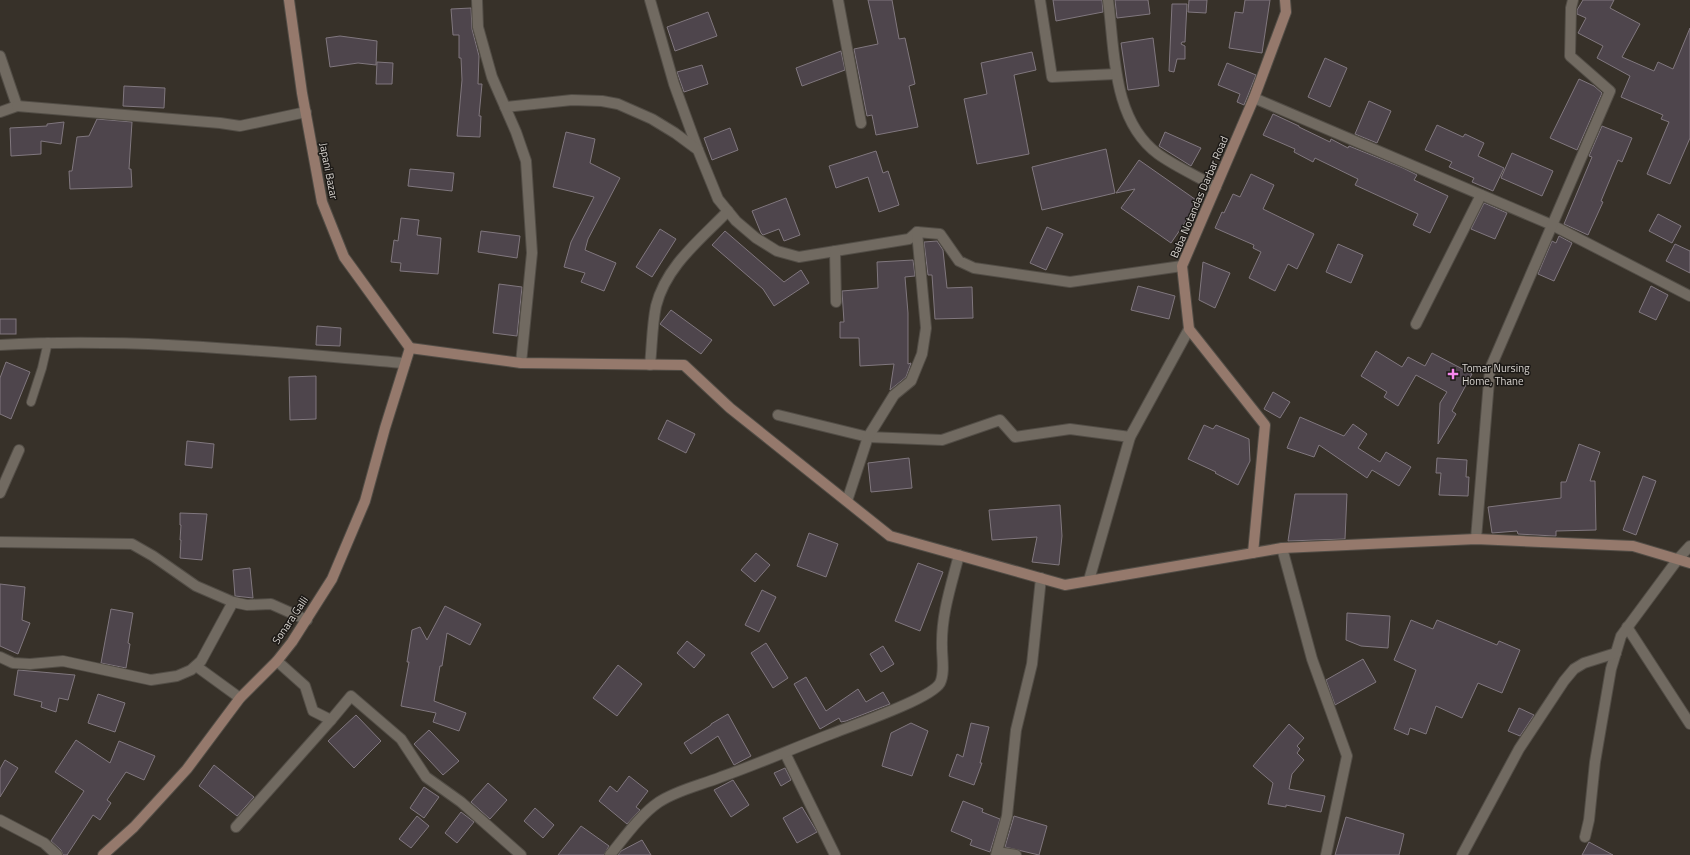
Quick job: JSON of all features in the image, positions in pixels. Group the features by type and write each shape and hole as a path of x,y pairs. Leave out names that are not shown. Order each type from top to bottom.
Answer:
{"street":[{"name":"Japani Bazar","path":"289,0 306,112 322,202 344,257 410,348"},
{"path":"477,0 478,27 492,77 516,132 526,162 532,253 521,363"},
{"path":"650,0 674,84 718,199 736,222 756,238 777,251 799,257 909,239 917,232 940,234 959,261 974,268 1070,282 1182,266"},
{"path":"838,0 861,123"},
{"path":"1040,0 1052,78 1116,74"},
{"path":"1108,0 1116,74 1123,101 1138,135 1158,154 1216,187"},
{"name":"Baba Notandas Darbar Road","path":"1189,329 1182,266 1254,98 1286,12 1285,0"},
{"path":"1476,539 1490,369 1610,91 1570,56 1571,8 1573,0"},
{"path":"0,56 17,106"},
{"path":"1254,98 1552,225 1690,296"},
{"path":"505,107 572,100 602,101 618,104 652,119 675,133 698,150"},
{"path":"0,112 17,106 220,123 240,126 306,112"},
{"path":"1416,324 1481,195"},
{"path":"650,365 656,307 663,285 674,267 728,211"},
{"path":"847,501 868,437 894,395 911,381 922,354 926,328 917,232"},
{"path":"835,251 836,302"},
{"path":"1089,580 1130,437 1189,329 1266,425 1253,553"},
{"path":"0,345 48,342 166,344 405,363"},
{"path":"410,348 521,363 684,365 730,408 890,536 1065,585 1282,548 1476,539 1633,546 1690,563"},
{"name":"Sonara Galli","path":"103,855 134,827 187,769 240,698 277,661 307,620 332,579 365,501 385,428 410,348"},
{"path":"778,415 868,437 942,440 1000,420 1015,437 1070,429 1130,437"},
{"path":"0,493 19,450"},
{"path":"0,542 132,544 153,556 196,586 233,602 247,605 271,604 307,620"},
{"path":"1585,837 1592,802 1595,762 1611,669 1621,636 1690,546"},
{"path":"1282,548 1312,659 1347,756 1326,855"},
{"path":"610,855 638,822 660,802 682,791 785,754 822,737 888,712 930,692 939,684 942,676 941,633 944,611 959,555"},
{"path":"1016,855 996,854 1007,816 1016,730 1032,664 1041,578"},
{"path":"0,658 13,663 30,664 63,661 150,680 177,676 191,670 201,660 233,602"},
{"path":"1628,627 1690,724"},
{"path":"1462,855 1519,749 1564,681 1574,669 1584,663 1616,653"},
{"path":"277,661 304,686 313,711 331,720"},
{"path":"196,666 240,698"},
{"path":"236,827 351,696 401,739 426,777 461,802 521,855"},
{"path":"785,754 835,855"},
{"path":"0,820 44,843 58,855"}],"lane":[{"path":"31,402 42,368 48,342"}],"building":[{"path":"868,0 892,0 899,39 905,38 915,84 909,86 918,127 876,135 872,115 867,116 854,49 878,44"},
{"path":"1053,0 1102,0 1103,12 1056,21"},
{"path":"1115,0 1148,0 1150,14 1117,18"},
{"path":"1189,0 1207,0 1206,13 1188,12"},
{"path":"1245,0 1270,0 1262,53 1229,48 1235,12 1243,13"},
{"path":"1583,0 1614,0 1610,8 1640,24 1622,57 1654,71 1658,62 1673,69 1690,28 1690,138 1670,184 1647,174 1669,122 1661,119 1663,115 1621,97 1630,76 1597,58 1603,46 1578,33 1586,18 1577,14 1577,10"},
{"path":"1172,4 1187,4 1185,42 1182,42 1181,44 1185,46 1185,59 1177,59 1174,72 1169,71"},
{"path":"471,8 472,29 479,56 478,84 482,84 479,116 481,116 480,137 457,136 462,80 461,58 459,58 459,35 453,35 451,9"},
{"path":"708,12 717,36 675,51 667,27"},
{"path":"340,36 377,41 376,65 358,63 330,67 326,38"},
{"path":"1153,38 1159,86 1128,90 1121,43"},
{"path":"841,51 845,70 802,86 796,68"},
{"path":"1032,52 1036,70 1014,75 1029,154 977,164 964,99 987,94 981,63"},
{"path":"1325,58 1347,68 1330,107 1308,97"},
{"path":"377,62 393,63 392,84 376,84"},
{"path":"1227,63 1256,75 1244,105 1237,102 1240,94 1218,85"},
{"path":"702,65 708,84 684,92 677,72"},
{"path":"1579,79 1594,86 1602,93 1577,150 1550,138"},
{"path":"124,86 165,88 164,108 123,106"},
{"path":"1369,101 1391,111 1377,143 1355,134"},
{"path":"1273,114 1330,142 1331,139 1348,148 1349,146 1403,168 1417,175 1414,180 1448,196 1430,233 1413,225 1418,214 1355,185 1358,179 1315,158 1313,162 1294,152 1295,149 1263,135"},
{"path":"97,119 132,122 129,169 131,169 132,187 70,189 69,171 72,171 77,137 89,136"},
{"path":"64,122 61,144 41,141 41,154 11,156 10,128 47,126 47,124"},
{"path":"1437,125 1463,137 1465,134 1484,143 1478,156 1504,168 1493,191 1472,182 1474,178 1449,167 1452,162 1425,150"},
{"path":"1602,126 1632,138 1622,162 1618,160 1601,201 1603,202 1588,235 1564,224 1592,157 1589,156"},
{"path":"730,128 738,150 712,160 704,138"},
{"path":"566,132 595,139 590,163 620,178 588,239 585,250 616,263 604,291 581,282 585,273 564,267 571,242 594,197 553,187"},
{"path":"1165,132 1201,148 1191,166 1159,146"},
{"path":"1106,149 1115,193 1042,210 1032,167"},
{"path":"876,151 883,173 888,171 899,205 879,212 868,177 836,188 829,166"},
{"path":"1512,153 1553,171 1542,196 1501,178"},
{"path":"1139,160 1199,202 1171,243 1121,208 1135,189 1116,193"},
{"path":"410,169 454,173 452,191 408,186"},
{"path":"1251,174 1274,185 1263,209 1314,234 1297,269 1288,264 1275,291 1249,278 1261,252 1253,248 1254,245 1215,228 1222,212 1224,213 1233,194 1240,197"},
{"path":"786,198 800,235 784,241 779,229 763,235 752,211"},
{"path":"1484,203 1507,213 1495,239 1471,229"},
{"path":"1658,214 1681,226 1672,243 1649,231"},
{"path":"401,218 419,220 417,235 441,238 438,274 400,271 401,263 391,262 394,240 398,241"},
{"path":"1047,227 1063,234 1046,270 1030,263"},
{"path":"660,229 676,239 652,277 636,267"},
{"path":"481,231 520,236 517,258 478,252"},
{"path":"725,231 784,282 801,270 809,283 774,306 763,289 712,245"},
{"path":"1559,236 1572,243 1554,281 1538,274 1552,241 1556,243"},
{"path":"937,241 943,250 947,288 972,287 973,318 935,319 932,275 928,275 924,242"},
{"path":"1338,244 1363,255 1351,283 1326,272"},
{"path":"1675,244 1690,251 1690,273 1666,261"},
{"path":"913,260 915,276 905,277 908,313 908,364 911,363 906,377 890,390 894,364 860,366 859,338 840,338 840,322 844,322 842,291 878,288 877,262"},
{"path":"1203,262 1230,273 1215,308 1199,300"},
{"path":"499,284 522,287 517,336 493,333"},
{"path":"1138,286 1175,296 1169,319 1131,310"},
{"path":"1651,286 1668,295 1656,320 1639,312"},
{"path":"671,310 712,340 701,354 660,324"},
{"path":"0,319 16,319 16,334 0,334"},
{"path":"317,326 341,328 340,346 316,345"},
{"path":"1376,351 1402,367 1408,357 1425,366 1432,353 1472,374 1452,411 1456,414 1438,444 1440,403 1447,392 1416,375 1398,406 1384,397 1387,392 1361,376"},
{"path":"6,362 30,372 11,419 0,414 0,378"},
{"path":"316,376 316,419 290,420 289,377"},
{"path":"1273,392 1290,402 1280,418 1264,409"},
{"path":"1300,417 1344,436 1353,424 1367,434 1358,448 1380,462 1386,452 1411,467 1399,486 1372,470 1367,478 1319,445 1314,457 1287,448"},
{"path":"667,420 695,434 686,453 658,439"},
{"path":"1204,425 1213,429 1216,425 1249,439 1250,461 1238,485 1215,473 1216,472 1188,459"},
{"path":"187,441 214,444 212,468 185,465"},
{"path":"1579,444 1600,452 1590,481 1595,481 1596,530 1556,531 1556,536 1518,534 1517,531 1492,533 1488,507 1561,498 1561,482 1566,482"},
{"path":"909,458 912,488 871,492 868,463"},
{"path":"1437,458 1467,460 1466,477 1469,477 1468,496 1439,495 1441,473 1436,473"},
{"path":"1643,476 1656,481 1636,535 1623,530"},
{"path":"1295,494 1347,494 1345,539 1288,541"},
{"path":"1060,505 1062,536 1059,565 1032,562 1037,537 992,540 989,510"},
{"path":"180,513 207,514 202,560 180,558"},
{"path":"809,533 838,544 826,577 797,566"},
{"path":"756,553 770,565 755,582 741,570"},
{"path":"918,563 943,572 920,631 895,621"},
{"path":"250,568 253,598 235,596 233,570"},
{"path":"0,584 25,587 22,620 30,623 18,654 0,646"},
{"path":"762,590 776,597 759,632 745,625"},
{"path":"445,606 481,624 470,645 447,633 442,666 440,666 434,701 466,713 459,731 433,722 436,713 401,706 409,662 407,662 412,630 420,627 427,640"},
{"path":"111,609 133,613 126,668 101,663"},
{"path":"1347,613 1390,616 1388,648 1361,646 1346,640"},
{"path":"1411,620 1433,629 1437,620 1497,645 1499,641 1520,650 1502,693 1478,683 1462,718 1436,706 1426,734 1410,728 1408,735 1394,729 1416,670 1394,660"},
{"path":"687,641 705,655 694,668 677,653"},
{"path":"766,643 788,678 773,688 751,653"},
{"path":"883,646 894,664 881,672 870,654"},
{"path":"1363,659 1376,682 1335,705 1326,680"},
{"path":"618,665 642,684 617,716 593,698"},
{"path":"18,670 75,675 68,700 59,698 56,712 41,707 42,702 14,695"},
{"path":"806,677 826,711 858,689 866,702 883,692 890,704 846,721 841,722 839,718 820,729 794,684"},
{"path":"98,694 125,703 115,732 88,723"},
{"path":"1519,708 1534,715 1520,736 1508,731"},
{"path":"728,714 751,756 734,765 718,736 691,754 684,743"},
{"path":"356,715 381,741 354,768 328,741"},
{"path":"911,723 928,731 912,776 882,766 891,733"},
{"path":"971,723 989,727 980,763 982,763 974,785 949,776 957,754 963,757"},
{"path":"1289,724 1304,738 1297,746 1300,749 1297,753 1304,760 1292,774 1289,789 1325,796 1321,812 1286,805 1286,807 1268,804 1273,783 1253,766"},
{"path":"429,730 459,761 443,775 414,744"},
{"path":"76,740 110,763 119,741 155,756 144,780 126,772 107,800 111,803 100,820 93,815 67,855 63,855 61,850 51,841 84,791 55,772"},
{"path":"5,760 18,768 0,797 0,769"},
{"path":"214,765 254,797 237,816 199,786"},
{"path":"785,768 791,780 781,786 774,773"},
{"path":"629,776 648,791 636,807 640,810 627,824 599,801 610,786 617,792"},
{"path":"733,780 749,805 731,817 714,790"},
{"path":"488,783 507,800 490,819 471,802"},
{"path":"424,787 439,797 424,818 410,808"},
{"path":"963,801 983,809 982,812 1000,819 990,852 970,845 972,840 951,831"},
{"path":"802,807 817,832 797,843 783,818"},
{"path":"535,808 554,825 543,838 524,821"},
{"path":"461,812 474,822 457,843 445,833"},
{"path":"417,816 429,826 411,848 399,839"},
{"path":"1014,816 1047,826 1039,855 1005,847"},
{"path":"1346,817 1404,834 1399,855 1335,855"},
{"path":"581,826 609,846 604,855 558,855"},
{"path":"642,840 651,855 618,855 621,851"},
{"path":"1589,842 1613,855 1582,855"}],"place":[{"name":"Tomar Nursing Home, Thane","path":"1453,374"}]}
